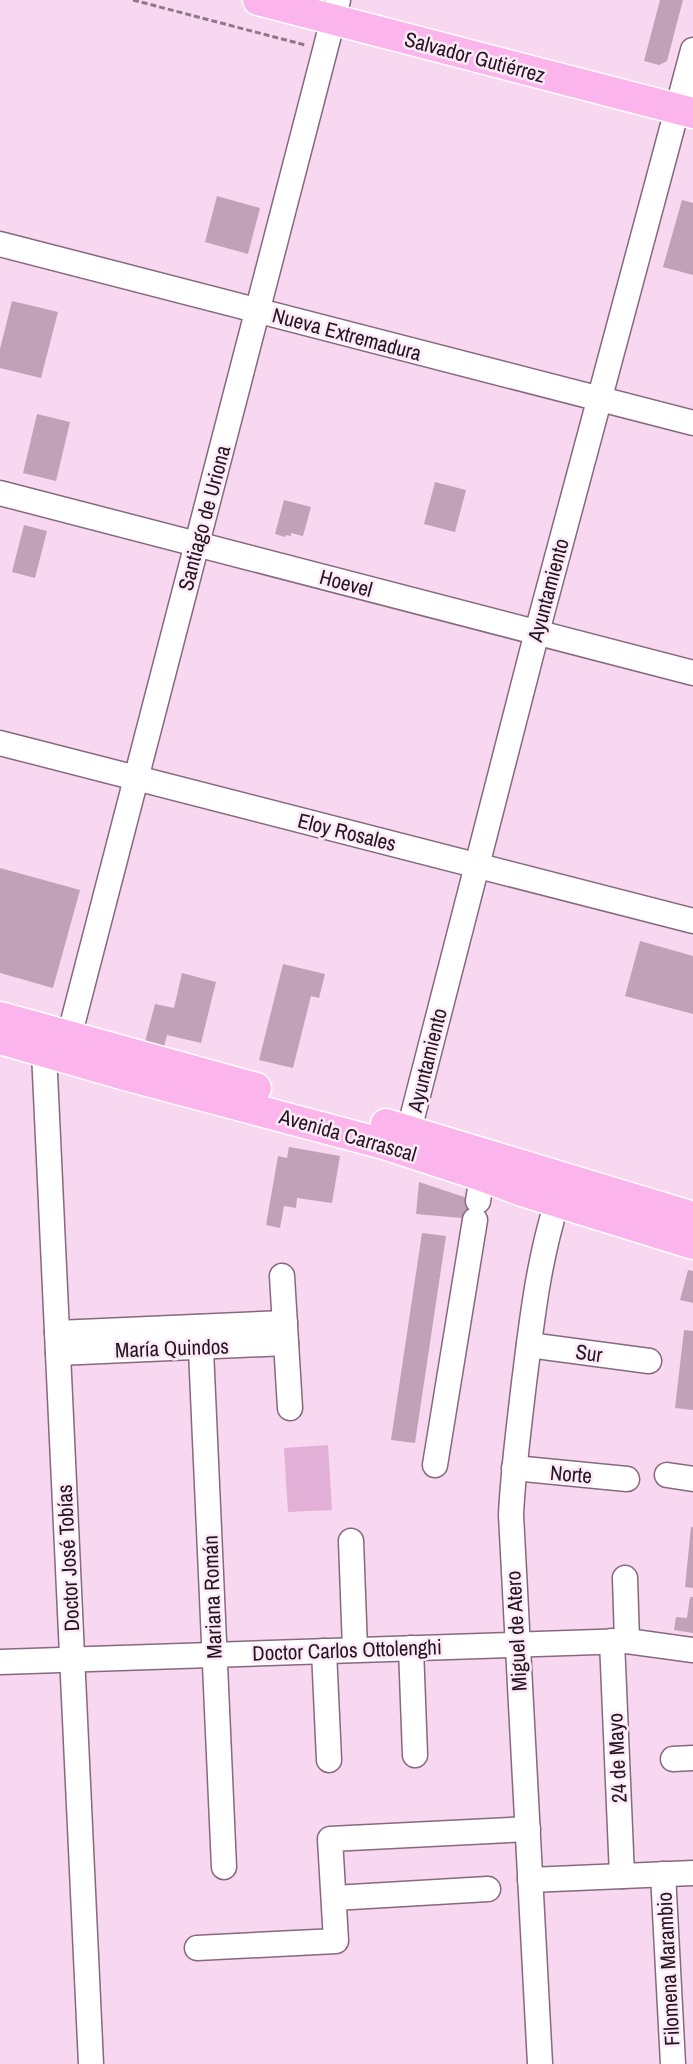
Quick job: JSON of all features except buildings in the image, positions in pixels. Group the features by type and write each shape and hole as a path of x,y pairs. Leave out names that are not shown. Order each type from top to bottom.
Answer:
{"main road":[{"name":"Salvador Gutiérrez","path":"258,0 336,10 685,111"},
{"name":"Avenida Carrascal","path":"0,1017 57,1044 342,1132 478,1199 557,1202 693,1244"},
{"name":"Avenida Carrascal","path":"0,1039 57,1044 409,1130 693,1217"}],"street":[{"name":"Santiago de Uriona","path":"57,1044 136,778 336,10"},
{"name":"Ayuntamiento","path":"409,1130 537,632 600,399 685,111 693,50"},
{"name":"Nueva Extremadura","path":"0,244 693,423"},
{"name":"Hoevel","path":"0,493 693,673"},
{"name":"Eloy Rosales","path":"0,742 693,921"},
{"name":"Doctor José Tobías","path":"57,1044 58,1343 91,2064"},
{"path":"435,1465 478,1199"},
{"name":"Miguel de Atero","path":"540,2064 511,1538 514,1468 529,1345 541,1259 557,1202"},
{"path":"282,1276 290,1408"},
{"name":"María Quindos","path":"58,1343 286,1333"},
{"name":"Mariana Román","path":"201,1337 224,1867"},
{"name":"Sur","path":"529,1345 649,1361"},
{"name":"Norte","path":"514,1468 627,1479"},
{"path":"667,1475 693,1479"},
{"path":"351,1541 355,1650"},
{"name":"24 de Mayo","path":"622,1876 619,1641 625,1578"},
{"name":"Doctor Carlos Ottolenghi","path":"0,1662 619,1641 693,1650"},
{"path":"411,1647 415,1755"},
{"path":"324,1651 329,1760"},
{"path":"197,1948 336,1941 330,1839 528,1829"},
{"path":"530,1880 693,1873"},
{"name":"Filomena Marambio","path":"663,1874 673,2064"},
{"path":"334,1898 488,1889"}],"path":[{"path":"133,0 305,45"}],"shaded area":[{"path":"328,1445 332,1510 288,1512 284,1448"}]}
